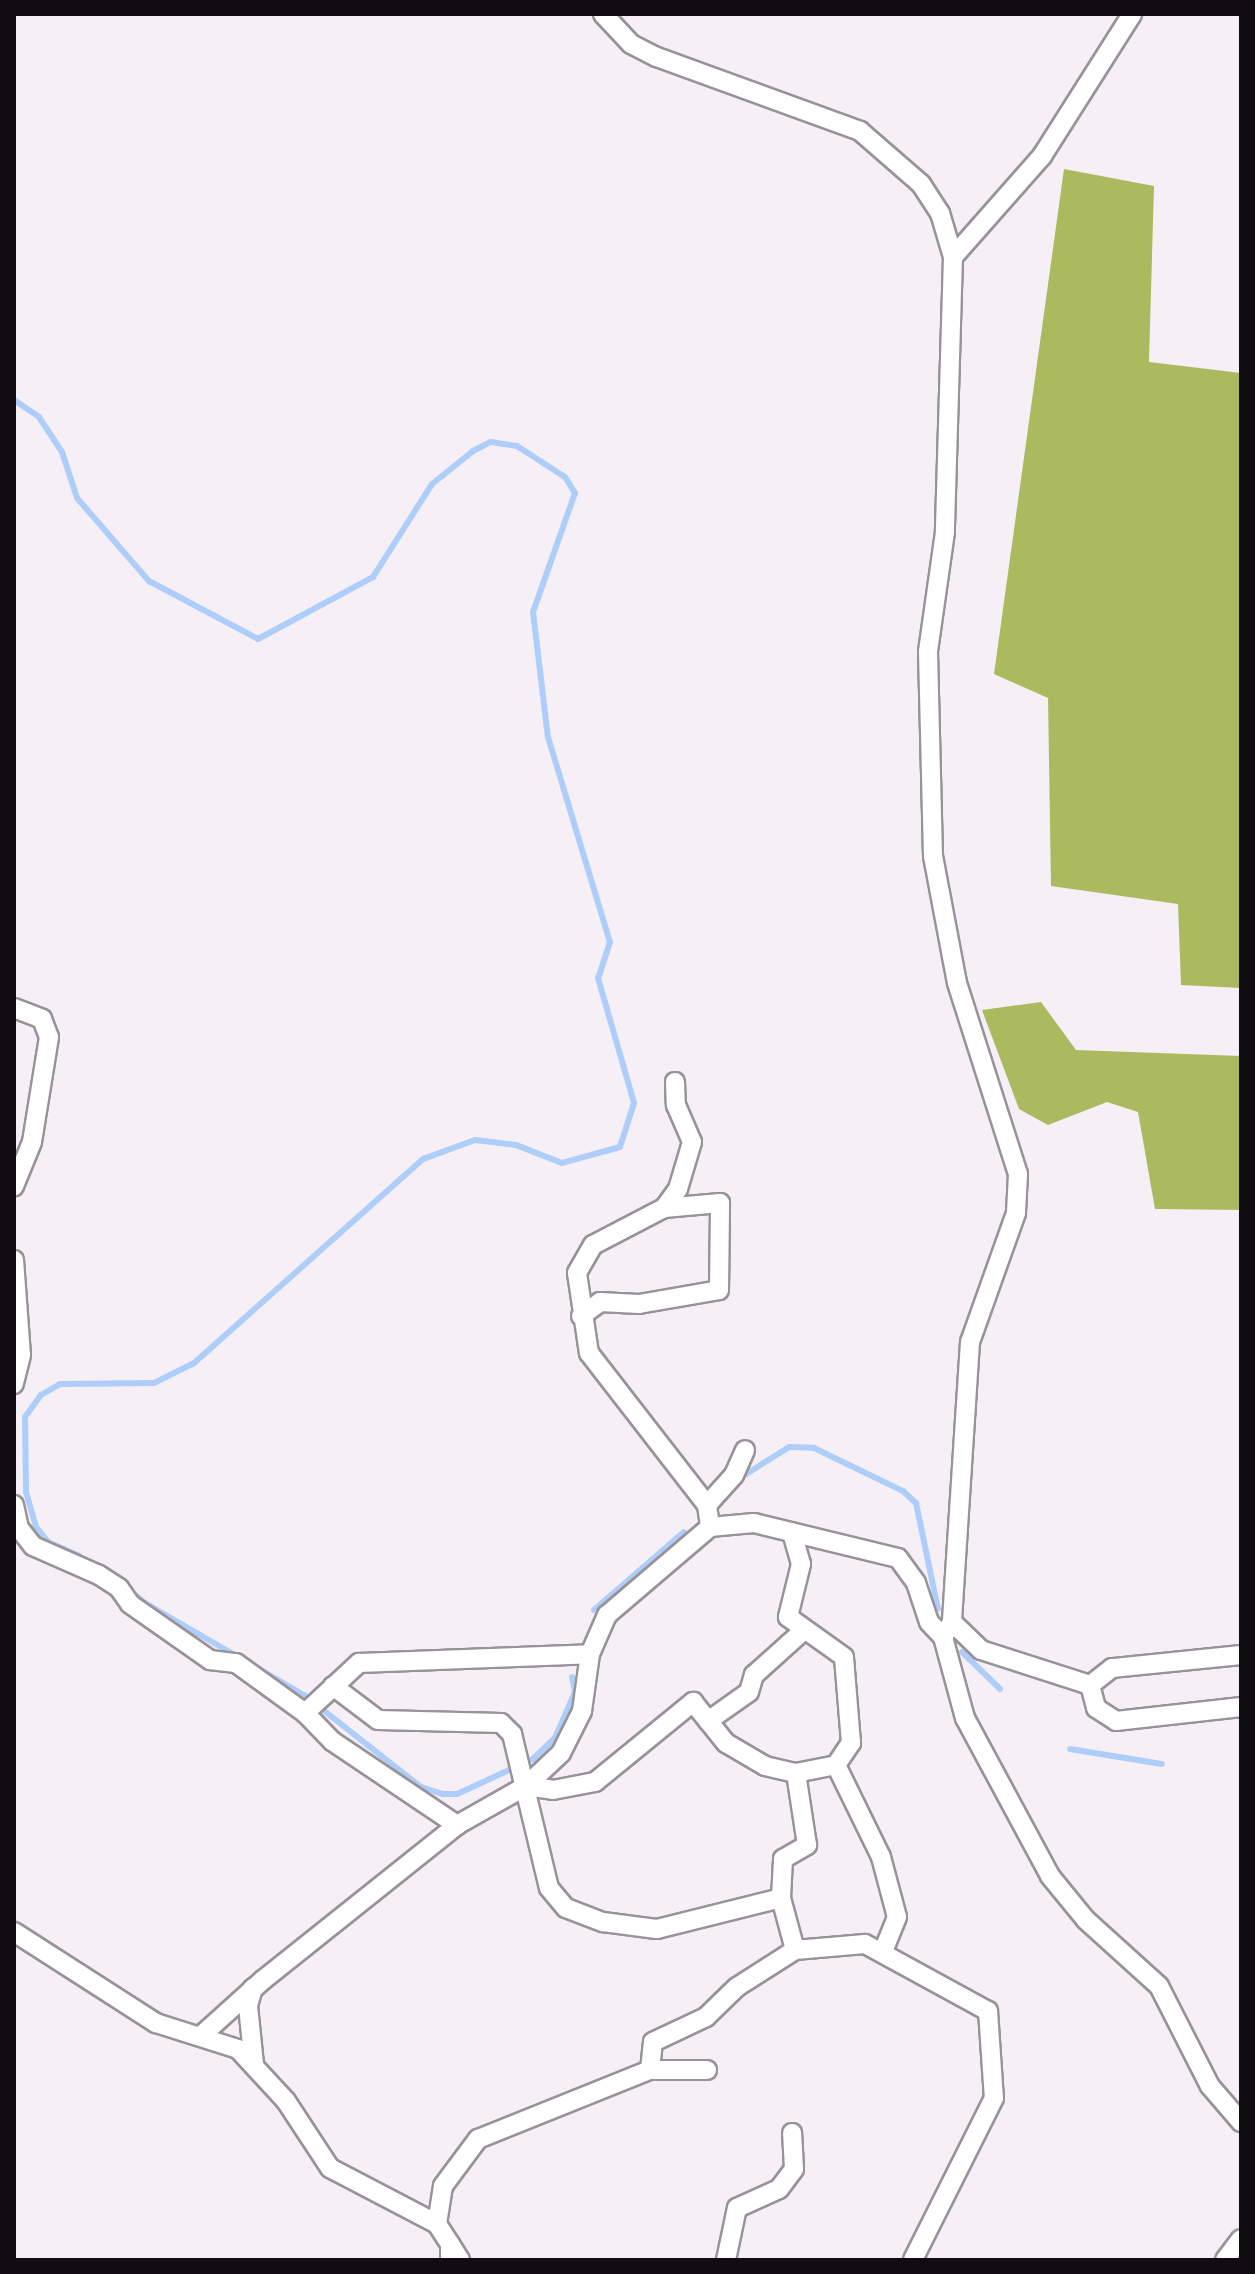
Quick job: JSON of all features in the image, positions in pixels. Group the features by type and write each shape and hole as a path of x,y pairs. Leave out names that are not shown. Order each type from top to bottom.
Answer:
{"street":[{"path":"603,14 631,44 657,57 860,131 921,184 940,213 953,257 945,532 928,652 933,856 957,983 1018,1174 1016,1213 970,1342 948,1629 965,1718 1050,1876 1086,1920 1159,1986 1210,2086 1241,2122"},
{"path":"953,257 1042,156 1132,14"},
{"path":"14,1008 42,1019 49,1037 32,1142 14,1186"},
{"path":"664,1208 678,1189 692,1142 676,1105 675,1082"},
{"path":"581,1316 600,1302 639,1304 719,1290 720,1203 664,1208 593,1245 577,1273 581,1316 589,1353 707,1505 710,1527"},
{"path":"14,1260 21,1355 14,1384"},
{"path":"707,1505 734,1475 745,1450"},
{"path":"14,1505 19,1528 33,1546 99,1575 119,1588 130,1604 210,1660 236,1663 317,1701 378,1720 501,1723 512,1734 539,1860 549,1888 566,1908 603,1922 657,1929 781,1898"},
{"path":"203,2034 253,1988 521,1773 561,1753 582,1711 590,1654 607,1615 710,1527 754,1523 898,1558 916,1583 929,1622 948,1629 981,1650 1090,1685"},
{"path":"521,1773 553,1790 595,1782 693,1702 726,1743 765,1766 796,1773 836,1765 851,1743 844,1657 803,1631 788,1617 801,1564 792,1532"},
{"path":"708,1721 749,1692 754,1675 803,1631"},
{"path":"317,1701 359,1663 590,1654"},
{"path":"1090,1685 1112,1668 1241,1655"},
{"path":"1090,1685 1096,1708 1116,1721 1241,1707"},
{"path":"317,1701 332,1741 457,1825"},
{"path":"836,1765 881,1857 897,1917 883,1951"},
{"path":"795,1950 781,1898 783,1859 807,1845 796,1773"},
{"path":"14,1932 156,2023 175,2032 203,2034 238,2049 286,2101 330,2168 437,2224 453,2255"},
{"path":"650,2070 653,2042 706,2017 737,1987 795,1950 849,1943 883,1951 988,2011 994,2098 913,2260"},
{"path":"253,1988 248,2006 254,2064"},
{"path":"437,2224 443,2186 478,2139 650,2070 707,2070"},
{"path":"726,2260 737,2208 779,2189 794,2169 792,2133"},
{"path":"1225,2260 1241,2239"}],"green space":[{"path":"1064,169 1154,186 1149,362 1241,373 1241,988 1181,985 1178,904 1051,886 1048,698 994,674"},
{"path":"1041,1002 1076,1050 1241,1056 1241,1210 1155,1209 1138,1112 1107,1102 1048,1125 1019,1109 982,1010"}],"waterway":[{"path":"14,400 39,417 62,452 77,498 149,581 258,639 373,577 432,484 473,451 491,442 517,446 565,477 575,493 533,612 548,737 610,942 598,978 634,1103 620,1147 562,1163 516,1145 475,1140 423,1159 194,1363 154,1383 60,1384 41,1395 25,1417 26,1492 36,1527 48,1542 79,1556"},
{"path":"743,1476 789,1447 814,1448 903,1491 916,1503 938,1609"},
{"path":"594,1610 684,1532"},
{"path":"103,1568 145,1603 304,1695 421,1787 443,1794 457,1794 533,1759 555,1738 575,1692 572,1677"},
{"path":"962,1652 1000,1689"},
{"path":"1070,1749 1162,1764"}]}
